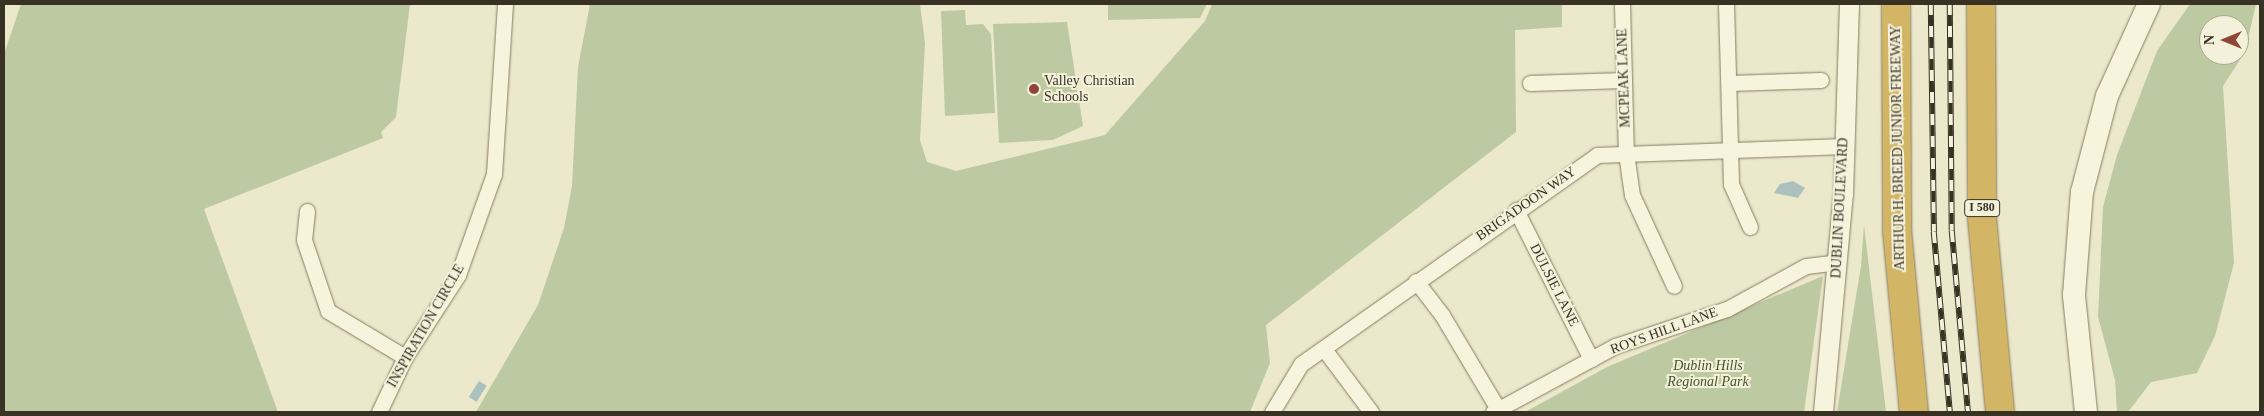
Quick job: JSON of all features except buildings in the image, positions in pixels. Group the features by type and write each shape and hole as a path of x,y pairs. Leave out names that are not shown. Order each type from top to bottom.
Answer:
{"highway":[{"name":"ARTHUR H. BREED JUNIOR FREEWAY","path":"1896,4 1897,230 1914,412"},
{"name":"I 580","path":"1981,4 1982,218 2000,412"}],"main road":[{"path":"2086,412 2074,295 2082,192 2107,96 2149,4"}],"street":[{"name":"INSPIRATION CIRCLE","path":"379,412 405,358 458,275 494,174 505,4"},
{"name":"MCPEAK LANE","path":"1622,4 1626,153 1632,195 1674,286"},
{"path":"1726,4 1731,184 1750,227"},
{"name":"DUBLIN BOULEVARD","path":"1823,412 1838,262 1849,4"},
{"path":"1530,83 1624,80"},
{"path":"1729,83 1821,80"},
{"name":"BRIGADOON WAY","path":"1272,412 1301,364 1516,210 1597,155 1730,146 1844,146"},
{"name":"DULSIE LANE","path":"1516,210 1591,359"},
{"path":"307,211 304,240 328,311 405,358"},
{"name":"ROYS HILL LANE","path":"1495,411 1591,359 1641,336 1727,309 1806,266 1838,262"},
{"path":"1416,281 1442,315 1495,411"},
{"path":"1324,349 1371,412"}],"green space":[{"path":"21,4 410,4 396,117 381,132 383,138 204,209 278,412 4,412 4,54"},
{"path":"590,4 920,4 925,43 920,140 927,162 956,171 1105,135 1205,21 1212,4 1562,4 1562,27 1515,30 1516,132 1266,325 1270,363 1250,412 476,412 538,305 564,228 572,186 578,67"},
{"path":"1108,4 1207,4 1200,18 1108,20"},
{"path":"2190,4 2256,4 2249,35 2249,15 2199,15 2199,65 2237,65 2223,86 2234,263 2215,336 2197,373 2151,382 2128,412 2117,412 2115,380 2098,317 2103,207 2117,155 2157,51"},
{"path":"965,10 966,25 983,24 991,34 995,113 945,116 941,11"},
{"path":"1067,22 1083,126 1053,140 999,143 993,24"},
{"path":"1864,225 1886,412 1837,412 1861,266"},
{"name":"Dublin Hills Regional Park","path":"1823,276 1804,412 1525,412 1607,367"}],"water":[{"path":"1793,181 1805,188 1798,198 1774,193 1780,184"},
{"path":"479,381 487,386 477,402 469,397"}],"railway":[{"path":"1931,4 1934,232 1950,412"},
{"path":"1950,4 1952,231 1968,412"}],"place":[{"name":"Valley Christian Schools","path":"1034,89"}]}
